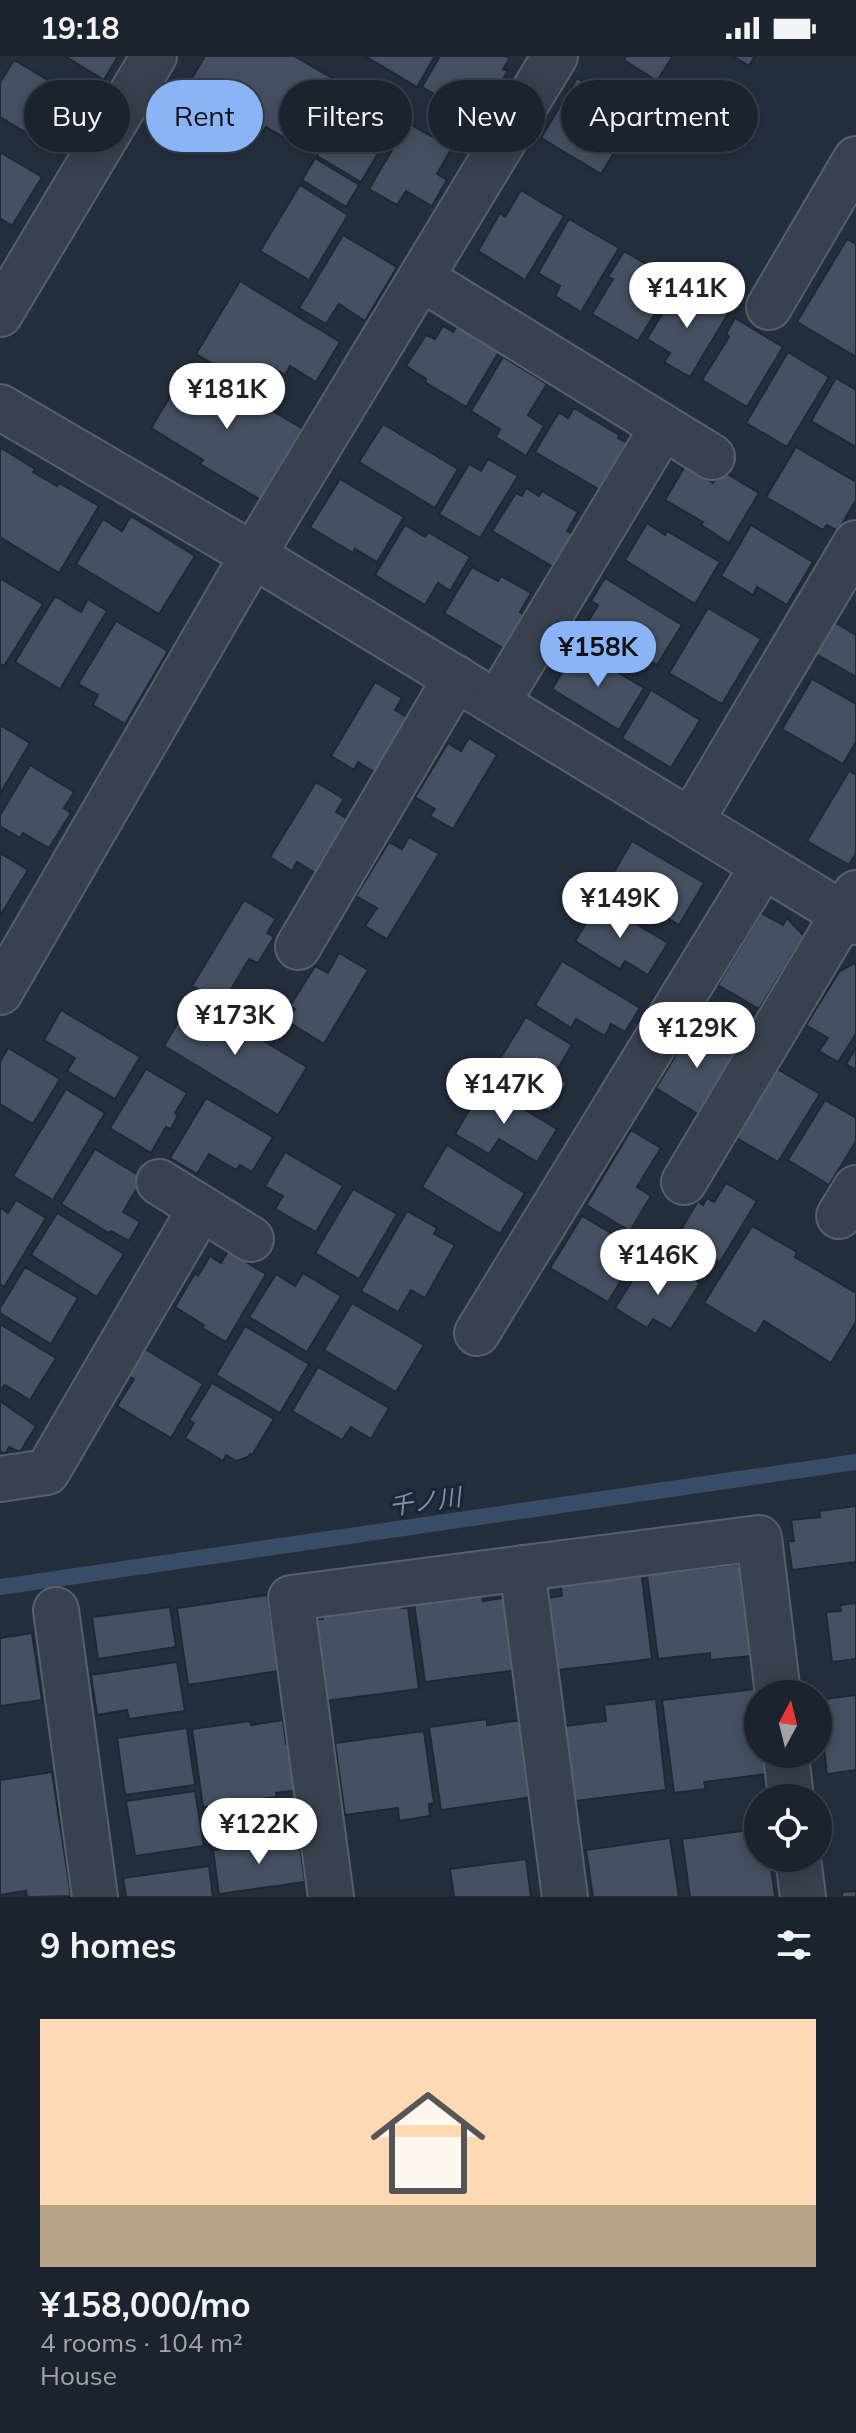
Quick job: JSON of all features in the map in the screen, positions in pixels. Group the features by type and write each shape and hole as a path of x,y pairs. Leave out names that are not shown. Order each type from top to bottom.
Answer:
{"street":[{"path":"0,314 154,56"},
{"path":"0,992 253,555 555,56"},
{"path":"769,307 856,159"},
{"path":"421,278 712,457"},
{"path":"0,407 253,555 763,866 852,910 684,1182"},
{"path":"497,703 663,427"},
{"path":"691,821 856,543"},
{"path":"298,947 456,678"},
{"path":"477,1333 763,866"},
{"path":"159,1182 251,1239"},
{"path":"0,1479 47,1472 201,1208"},
{"path":"331,1897 291,1598 759,1538 776,1680"},
{"path":"522,1568 565,1897"},
{"path":"56,1610 95,1897"},
{"path":"800,1872 803,1897"}],"building":[{"path":"65,56 118,56 104,80"},
{"path":"205,56 294,56 335,80 279,80 279,135 266,127 263,132 263,80 191,80"},
{"path":"365,56 435,56 417,87 412,80 405,80"},
{"path":"440,56 510,58 503,69 508,71 503,80 428,80 428,90 422,87"},
{"path":"626,56 673,56 658,80 624,60"},
{"path":"733,56 755,56 749,66"},
{"path":"14,60 48,80 24,80 24,131 0,117 0,83"},
{"path":"561,105 561,150 545,140 545,131"},
{"path":"412,125 428,134 428,152 450,152 437,174 447,180 432,206 406,191 397,205 369,189 391,152 412,152"},
{"path":"0,152 42,177 12,226 0,218"},
{"path":"319,152 379,152 361,182 317,156"},
{"path":"564,152 615,152 601,174"},
{"path":"315,158 359,185 346,207 302,180"},
{"path":"300,185 348,215 309,280 260,251"},
{"path":"521,190 564,216 525,280 478,251 500,213 505,217"},
{"path":"569,219 619,248 581,312 555,296 560,286 538,273"},
{"path":"343,235 397,267 365,321 339,304 326,324 299,308"},
{"path":"847,239 856,244 856,357 797,322"},
{"path":"624,251 675,281 638,341 592,314 613,279 608,277"},
{"path":"240,281 340,342 316,382 290,366 285,375 270,366 257,390 196,354"},
{"path":"679,285 728,314 690,377 664,362 670,353 647,339"},
{"path":"735,318 783,347 747,407 702,380 729,337 726,334"},
{"path":"443,326 453,332 457,326 500,350 466,407 425,382 426,379 406,366 426,335 435,339"},
{"path":"788,352 829,377 787,447 746,423"},
{"path":"503,357 547,384 528,415 544,426 526,456 496,437 500,429 471,411"},
{"path":"191,362 303,429 261,500 200,464 203,460 151,428"},
{"path":"836,378 856,390 856,447 811,421"},
{"path":"574,408 627,443 600,490 535,452 559,412 568,418"},
{"path":"383,424 458,469 435,508 359,462"},
{"path":"0,447 35,469 33,472 99,506 59,573 0,537"},
{"path":"796,447 856,482 856,500 838,531 827,525 823,530 766,497"},
{"path":"488,459 518,476 480,538 439,514 469,464 481,471"},
{"path":"685,466 713,483 721,470 759,493 729,543 701,525 703,522 665,500"},
{"path":"340,479 404,517 377,562 355,549 353,553 310,527"},
{"path":"526,488 539,496 542,491 578,512 567,531 574,535 555,568 492,531 516,493 522,496"},
{"path":"131,516 195,556 159,614 76,564 103,519 122,531"},
{"path":"647,523 720,562 695,604 625,560"},
{"path":"405,525 425,537 428,532 470,557 450,591 438,583 425,605 375,575"},
{"path":"751,525 813,562 787,605 757,587 753,595 721,576"},
{"path":"472,567 498,581 501,576 531,593 520,612 526,617 506,650 444,613"},
{"path":"0,578 43,604 4,666 0,664"},
{"path":"605,578 682,625 657,665 587,623 598,605 591,601"},
{"path":"55,596 81,612 88,599 107,611 60,689 15,662"},
{"path":"708,608 761,639 722,704 669,673"},
{"path":"116,621 168,651 125,724 93,705 98,695 78,684"},
{"path":"834,622 856,635 856,677 816,654"},
{"path":"577,648 644,688 619,730 552,689"},
{"path":"812,679 856,704 856,742 843,764 782,729"},
{"path":"375,682 402,698 395,710 410,719 377,774 358,762 354,770 331,756"},
{"path":"651,690 700,720 671,768 622,738"},
{"path":"0,725 30,743 0,794"},
{"path":"469,738 497,755 453,829 430,816 435,809 415,797 448,743 461,751"},
{"path":"30,765 74,792 64,808 71,813 49,848 23,833 20,838 0,826 0,815"},
{"path":"849,771 856,775 856,853 849,865 807,841"},
{"path":"316,782 344,799 336,812 349,820 317,874 297,862 292,871 270,857"},
{"path":"409,837 439,854 387,939 365,926 377,908 356,896 389,842 402,849"},
{"path":"632,841 704,883 679,925 608,882"},
{"path":"0,853 28,870 0,916"},
{"path":"244,900 276,919 267,933 274,937 258,963 249,959 223,1003 192,986"},
{"path":"599,902 668,943 648,975 625,961 620,969 575,941"},
{"path":"761,913 783,925 787,918 804,936 759,1009 718,985"},
{"path":"339,953 368,970 324,1044 287,1021 295,1009 290,1006 315,966 328,973"},
{"path":"562,961 640,1008 625,1032 611,1024 605,1036 576,1019 571,1028 535,1005"},
{"path":"856,964 856,1034 838,1062 819,1051 828,1038 806,1025 839,972"},
{"path":"192,998 307,1067 278,1115 164,1046"},
{"path":"61,1010 140,1057 115,1099 67,1071 75,1058 44,1040"},
{"path":"526,1017 572,1045 554,1075 567,1083 550,1112 489,1076"},
{"path":"694,1025 738,1052 699,1115 656,1088"},
{"path":"8,1048 60,1079 33,1124 0,1104 0,1062"},
{"path":"856,1048 856,1070 846,1064"},
{"path":"146,1069 187,1093 175,1113 178,1115 171,1129 166,1127 151,1153 110,1128"},
{"path":"777,1069 820,1094 778,1162 735,1137"},
{"path":"484,1085 557,1129 537,1162 499,1139 489,1154 455,1134"},
{"path":"66,1089 105,1113 53,1200 13,1176"},
{"path":"206,1098 273,1137 252,1172 240,1165 236,1170 209,1154 197,1174 170,1158"},
{"path":"825,1100 856,1118 856,1141 829,1185 788,1160"},
{"path":"631,1130 661,1148 637,1187 651,1196 630,1231 586,1205"},
{"path":"447,1145 525,1193 500,1234 422,1187"},
{"path":"95,1149 143,1178 123,1212 140,1222 129,1241 111,1231 109,1233 61,1204"},
{"path":"285,1152 343,1186 316,1232 275,1209 283,1196 265,1186"},
{"path":"726,1183 757,1201 720,1262 702,1251 697,1258 673,1243 698,1201 703,1205 707,1198 714,1202"},
{"path":"353,1189 397,1214 359,1279 315,1253"},
{"path":"16,1200 46,1218 4,1287 0,1284 0,1207 8,1213"},
{"path":"407,1211 437,1228 434,1234 455,1245 425,1298 411,1290 398,1312 361,1291"},
{"path":"57,1213 124,1254 97,1297 31,1255"},
{"path":"582,1216 640,1250 608,1302 550,1268"},
{"path":"752,1226 797,1252 795,1257 856,1293 856,1322 831,1363 764,1321 756,1334 704,1303"},
{"path":"228,1251 266,1274 226,1342 175,1307 195,1273 198,1276 210,1256 221,1263"},
{"path":"669,1264 700,1283 671,1329 653,1319 647,1328 615,1308 641,1267 660,1279"},
{"path":"25,1267 78,1298 51,1344 0,1313"},
{"path":"303,1273 341,1296 307,1352 249,1317 276,1274 295,1286"},
{"path":"352,1303 424,1345 396,1392 324,1350"},
{"path":"0,1324 56,1358 30,1400 5,1385 0,1391"},
{"path":"245,1326 309,1364 280,1413 216,1375"},
{"path":"145,1349 203,1384 171,1438 117,1406 134,1379 129,1376"},
{"path":"318,1367 389,1408 371,1439 351,1427 342,1440 292,1411"},
{"path":"212,1383 274,1419 252,1455 236,1461 226,1455 223,1461 185,1438 194,1423 189,1420"},
{"path":"0,1401 36,1426 20,1452 9,1447 5,1454 0,1451"},
{"path":"856,1506 856,1562 792,1570 788,1541 794,1541 791,1520 820,1517 819,1511"},
{"path":"740,1564 752,1656 710,1660 710,1653 658,1659 647,1575"},
{"path":"641,1570 652,1659 558,1670 548,1598 562,1596 560,1581"},
{"path":"482,1594 483,1601 508,1597 518,1670 425,1682 414,1603"},
{"path":"267,1595 278,1671 188,1685 177,1608"},
{"path":"856,1603 856,1659 832,1662 826,1612 841,1611 840,1605"},
{"path":"402,1604 402,1608 408,1608 419,1689 325,1701 315,1620 323,1619 322,1614"},
{"path":"170,1607 176,1647 98,1659 92,1617"},
{"path":"32,1633 42,1700 0,1706 0,1638"},
{"path":"177,1662 185,1711 129,1719 127,1710 97,1715 91,1675"},
{"path":"744,1690 744,1768 766,1768 767,1774 704,1782 706,1789 674,1793 662,1700"},
{"path":"856,1695 856,1770 827,1774 826,1768 832,1768 832,1698"},
{"path":"656,1699 666,1790 575,1801 565,1726 606,1721 604,1705"},
{"path":"487,1719 487,1725 521,1720 532,1797 441,1810 429,1727"},
{"path":"283,1720 286,1744 294,1743 300,1790 276,1793 276,1797 203,1807 192,1729"},
{"path":"187,1728 195,1785 125,1795 117,1738"},
{"path":"424,1731 434,1803 429,1804 430,1816 399,1821 398,1808 345,1815 335,1743"},
{"path":"52,1772 71,1896 27,1897 26,1891 0,1895 0,1780"},
{"path":"195,1791 204,1846 135,1856 126,1801"},
{"path":"744,1831 744,1872 772,1872 775,1897 690,1897 682,1839"},
{"path":"670,1838 679,1897 593,1897 586,1850"},
{"path":"299,1839 305,1882 219,1894 213,1850"},
{"path":"526,1859 531,1897 454,1897 450,1869"},
{"path":"209,1866 213,1897 126,1897 123,1878"},
{"path":"856,1891 856,1897 842,1897 842,1892"}],"waterway":[{"name":"千ノ川","path":"0,1587 856,1462"}]}
